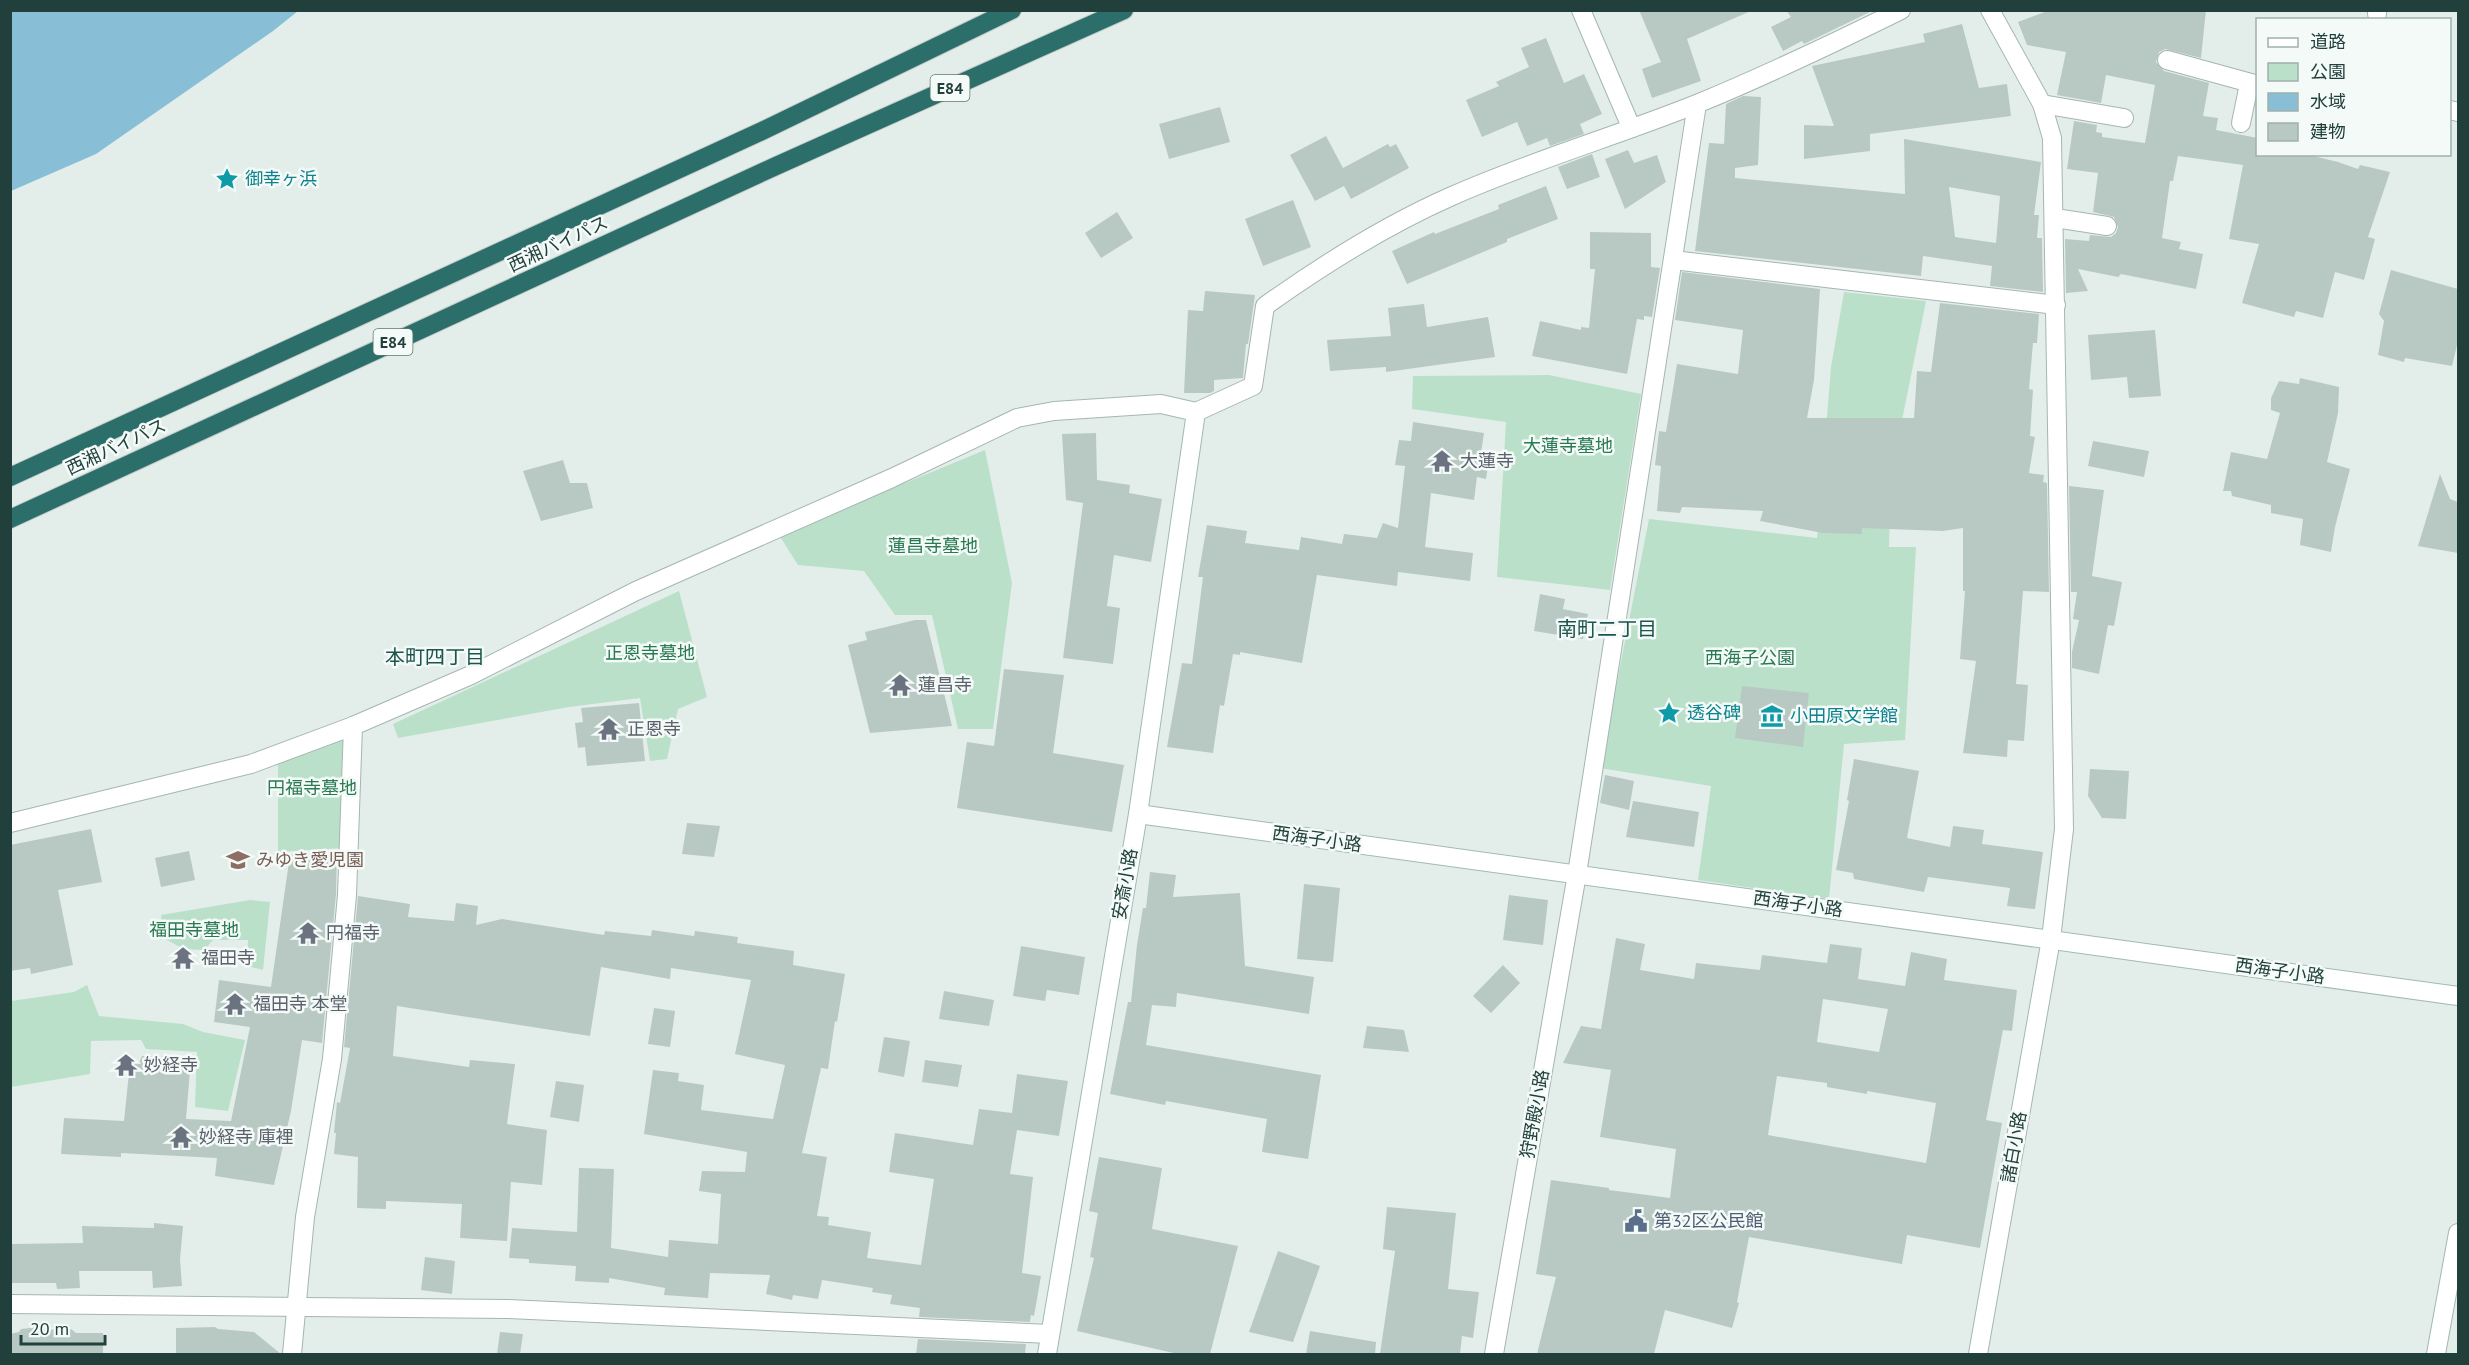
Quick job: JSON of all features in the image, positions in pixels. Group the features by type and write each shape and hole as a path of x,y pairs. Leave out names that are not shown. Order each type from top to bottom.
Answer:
{"highway":[{"name":"西湘バイパス","path":"10,477 762,131 1012,10"},
{"name":"西湘バイパス","path":"10,519 776,166 1124,10"}],"street":[{"path":"1581,10 1631,128"},
{"path":"10,823 251,764 353,726 471,675 636,591 892,478 1017,418 1053,411 1161,404 1196,412 1253,386 1265,306 1348,249 1451,196 1697,104 1783,68 1900,10"},
{"name":"諸白小路","path":"1978,1354 2051,939 2064,829 2056,477 2055,218 2052,138 2042,104 1990,10"},
{"path":"2167,60 2253,85 2241,123"},
{"name":"狩野殿小路","path":"1494,1354 1576,874 1697,104"},
{"path":"2042,104 2124,118"},
{"path":"2055,218 2107,226"},
{"path":"1673,260 2056,305"},
{"name":"安斎小路","path":"1047,1354 1138,814 1196,412"},
{"path":"292,1354 305,1217 332,1059 347,895 353,726"},
{"name":"西海子小路","path":"1138,814 2458,996"},
{"path":"2436,1354 2458,1233"},
{"path":"10,1304 508,1309 1050,1334"}],"green space":[{"name":"西海子公園","path":"1844,292 1926,301 1891,475 1889,547 1916,547 1905,740 1844,744 1829,899 1698,880 1711,786 1600,768 1649,519 1817,538 1831,367"},
{"name":"大蓮寺墓地","path":"1549,375 1641,394 1610,590 1497,577 1506,422 1412,409 1413,376"},
{"name":"蓮昌寺墓地","path":"985,450 1012,583 993,729 958,729 932,615 895,615 864,571 798,565 779,535"},
{"name":"正恩寺墓地","path":"679,591 707,697 678,709 667,759 650,761 640,698 569,707 398,738 393,724"},
{"name":"円福寺墓地","path":"347,737 343,848 278,852 278,764"},
{"name":"福田寺墓地","path":"250,900 270,902 263,970 247,966 248,940 213,940 204,950 184,949 163,938 161,915"},
{"path":"87,985 99,1016 183,1024 203,1032 245,1040 228,1111 195,1107 197,1052 146,1049 141,1040 91,1041 90,1074 11,1087 11,1001 74,992"}],"water":[{"path":"11,10 298,11 273,31 96,154 11,191"}],"building":[{"path":"1639,10 1753,10 1687,39 1701,81 1652,98 1642,69 1661,62"},
{"path":"1786,10 1874,10 1804,44 1802,41 1783,51 1771,27 1791,17"},
{"path":"2050,10 2206,10 2201,58 2165,49 2159,52 2156,62 2164,71 2209,83 2203,116 2218,118 2216,130 2256,138 2256,156 2313,156 2358,169 2360,165 2390,172 2368,237 2375,239 2364,280 2335,272 2323,318 2296,311 2294,317 2242,303 2259,244 2229,239 2243,165 2178,156 2173,181 2170,181 2162,238 2181,242 2179,249 2203,254 2196,289 2121,274 2118,277 2078,269 2088,291 2066,293 2065,239 2089,241 2090,235 2111,237 2116,233 2118,227 2114,217 2093,212 2098,173 2067,169 2074,121 2097,125 2096,132 2102,133 2102,137 2145,143 2155,85 2106,75 2101,103 2057,95 2066,52 2027,45 2018,22"},
{"path":"1962,24 1979,88 2007,84 2011,116 1870,134 1870,151 1804,159 1804,125 1834,126 1812,66 1925,42 1923,34"},
{"path":"1546,38 1564,83 1584,74 1602,114 1580,124 1584,134 1550,146 1547,138 1527,146 1517,122 1482,137 1466,100 1499,86 1496,82 1529,67 1521,48"},
{"path":"1743,96 1761,97 1758,165 1735,168 1735,178 1905,194 1904,139 2041,162 2034,215 2039,215 2037,238 2042,238 2043,292 1990,286 1992,266 1923,256 1921,276 1695,251 1709,143 1724,144 1726,104","holes":["1949,187 2000,196 1996,243 1955,237"]},
{"path":"1220,107 1230,142 1169,159 1159,124"},
{"path":"1326,136 1343,168 1388,144 1390,147 1396,144 1409,168 1351,199 1344,186 1315,201 1290,155"},
{"path":"1628,150 1634,163 1657,155 1666,182 1625,209 1605,159"},
{"path":"1592,154 1600,177 1567,189 1558,167"},
{"path":"1546,186 1558,219 1407,284 1392,251 1434,232 1435,234 1499,209 1498,205"},
{"path":"1293,200 1311,247 1263,266 1245,219"},
{"path":"1117,212 1133,238 1101,258 1085,233"},
{"path":"1590,232 1651,233 1651,267 1660,268 1652,317 1644,316 1644,320 1637,319 1627,374 1532,356 1540,321 1581,330 1581,327 1589,328 1595,269 1590,269"},
{"path":"2391,270 2458,289 2458,341 2452,366 2405,358 2404,362 2378,355 2384,321 2379,314"},
{"path":"1682,272 1820,289 1814,380 1807,418 1914,418 1917,371 1931,372 1940,303 2039,314 2037,343 2033,343 2029,389 2033,390 2030,436 2035,437 2029,473 2044,475 2043,482 2047,483 2049,592 2023,591 2016,684 2028,685 2024,741 2008,740 2007,757 1963,753 1976,661 1960,659 1965,591 1963,591 1963,528 1943,531 1862,528 1862,534 1823,533 1760,521 1763,511 1682,507 1680,513 1657,511 1661,466 1655,465 1659,431 1666,432 1677,364 1738,374 1743,330 1675,320"},
{"path":"1205,291 1255,295 1248,344 1246,344 1243,378 1214,380 1214,391 1210,393 1184,393 1188,310 1203,311"},
{"path":"1424,304 1427,327 1488,317 1495,357 1386,372 1386,367 1330,371 1327,340 1391,336 1388,308"},
{"path":"2155,330 2161,396 2129,398 2127,377 2091,380 2088,335"},
{"path":"2300,378 2339,387 2338,413 2327,462 2350,469 2331,552 2300,545 2303,519 2271,513 2271,505 2232,496 2231,491 2223,491 2231,452 2267,459 2280,413 2271,410 2271,398 2279,381 2299,384"},
{"path":"1413,422 1484,433 1481,453 1490,454 1486,479 1477,477 1474,500 1431,493 1425,547 1473,553 1470,581 1398,572 1397,586 1317,575 1302,663 1240,652 1240,655 1233,654 1224,706 1220,705 1213,753 1167,747 1182,663 1192,664 1203,577 1198,577 1207,525 1247,531 1245,543 1299,550 1301,537 1342,544 1344,534 1377,538 1383,523 1398,528 1405,466 1395,465 1399,440 1411,441"},
{"path":"1096,433 1097,480 1130,485 1129,493 1162,499 1151,562 1114,555 1107,606 1120,608 1113,664 1063,658 1083,503 1066,500 1062,434"},
{"path":"2093,441 2149,451 2144,477 2088,466"},
{"path":"563,460 570,483 587,483 593,508 541,521 523,471"},
{"path":"2440,474 2450,499 2458,502 2458,553 2418,546"},
{"path":"2069,486 2104,490 2092,576 2122,582 2114,626 2108,625 2099,674 2072,668 2072,652 2079,620 2073,619 2077,592 2071,592"},
{"path":"1540,594 1565,599 1563,609 1588,614 1583,639 1534,631"},
{"name":"蓮昌寺","path":"915,620 926,620 952,726 870,733 848,645 867,640 865,632"},
{"path":"1004,669 1064,675 1053,753 1124,765 1112,832 957,808 967,742 994,746"},
{"name":"小田原文学館","path":"1742,686 1809,693 1803,747 1735,738"},
{"name":"正恩寺","path":"639,703 645,761 587,766 585,747 578,748 575,723 583,722 581,708"},
{"path":"1854,759 1919,771 1907,838 1950,847 1953,826 1984,830 1982,844 2043,852 2035,909 2007,906 2010,888 1928,877 1924,892 1854,879 1853,873 1836,870"},
{"path":"2090,769 2129,771 2126,819 2102,818 2088,796"},
{"path":"1605,775 1634,781 1629,810 1600,803"},
{"path":"1633,801 1699,812 1694,847 1626,837"},
{"path":"687,823 720,826 714,857 682,854"},
{"path":"91,829 102,882 58,890 73,965 31,974 30,968 10,971 10,845"},
{"path":"189,851 195,880 161,887 155,858"},
{"path":"337,852 336,894 322,1043 302,1040 291,1111 274,1185 215,1176 217,1158 121,1153 121,1157 61,1154 64,1118 124,1121 130,1063 139,1063 142,1056 191,1058 186,1119 231,1121 250,1027 214,1022 219,980 271,987 290,855"},
{"path":"1150,872 1176,875 1173,897 1240,893 1245,966 1314,977 1309,1014 1177,993 1176,1007 1152,1005 1146,1045 1321,1075 1308,1159 1262,1152 1267,1119 1166,1101 1165,1105 1110,1094 1128,1002 1131,1002 1137,945 1143,908 1146,908"},
{"path":"1304,884 1340,888 1333,962 1297,959"},
{"path":"1509,895 1548,900 1543,945 1503,940"},
{"path":"358,896 410,904 408,917 454,921 456,903 478,906 476,925 502,919 604,935 605,931 651,936 652,930 694,936 695,931 738,937 737,943 794,951 793,965 845,974 828,1069 821,1068 802,1153 827,1157 817,1216 829,1217 828,1225 871,1232 867,1258 921,1265 934,1179 889,1172 895,1133 973,1145 979,1109 1012,1113 1017,1074 1068,1081 1059,1136 1017,1130 1010,1174 1033,1177 1022,1273 1041,1276 1034,1316 1031,1315 1030,1322 919,1317 920,1308 890,1304 892,1295 872,1292 873,1288 822,1280 818,1299 793,1295 792,1300 766,1294 770,1275 710,1273 708,1298 664,1295 665,1288 609,1278 609,1283 575,1281 576,1266 529,1263 529,1259 509,1258 512,1228 577,1232 579,1168 614,1169 611,1248 668,1257 669,1240 718,1244 721,1194 699,1191 702,1171 745,1172 747,1152 644,1134 653,1070 679,1073 678,1081 704,1085 701,1110 773,1119 785,1065 735,1054 751,980 671,968 670,979 601,967 590,1036 397,1006 393,1056 469,1067 470,1060 515,1064 507,1124 547,1130 542,1185 511,1182 507,1241 460,1238 462,1204 386,1201 386,1209 357,1208 358,1157 334,1154 336,1133 334,1133 337,1102 340,1103 350,1048 344,1047"},
{"path":"1616,938 1645,944 1640,970 1694,979 1696,963 1760,970 1762,955 1827,963 1830,944 1862,948 1858,979 1905,986 1911,952 1947,959 1944,980 2017,990 2012,1031 2003,1030 1986,1120 2002,1123 1980,1248 1907,1235 1902,1264 1749,1237 1737,1302 1739,1303 1732,1328 1665,1310 1654,1354 1537,1354 1556,1277 1536,1274 1551,1180 1670,1198 1676,1149 1600,1137 1611,1070 1563,1063 1581,1026 1601,1029","holes":["1823,999 1888,1009 1879,1052 1817,1042","1777,1076 1827,1083 1827,1087 1867,1094 1867,1091 1936,1103 1926,1163 1768,1135"]},
{"path":"1021,946 1085,957 1079,995 1047,990 1045,1001 1013,996"},
{"path":"1503,965 1520,983 1491,1013 1473,996"},
{"path":"944,991 994,1000 989,1026 939,1019"},
{"path":"654,1008 675,1011 670,1047 648,1044"},
{"path":"1367,1026 1404,1030 1409,1052 1363,1048"},
{"path":"884,1037 910,1041 904,1077 878,1072"},
{"path":"925,1060 962,1065 958,1087 922,1082"},
{"path":"556,1081 584,1085 579,1122 550,1117"},
{"path":"1099,1157 1162,1168 1152,1229 1238,1246 1210,1354 1178,1354 1077,1331 1094,1258 1090,1257 1098,1213 1089,1211"},
{"path":"1387,1207 1456,1213 1448,1289 1479,1292 1473,1338 1462,1336 1460,1354 1380,1354 1395,1251 1383,1249"},
{"path":"154,1223 183,1226 180,1259 182,1286 153,1288 152,1271 79,1271 80,1288 57,1289 56,1283 10,1283 10,1244 83,1243 82,1226 154,1228"},
{"path":"1278,1251 1320,1266 1293,1342 1249,1332"},
{"path":"425,1257 455,1261 452,1294 421,1290"},
{"path":"40,1327 40,1330 71,1329 76,1333 103,1333 103,1354 10,1354 10,1334 19,1332 21,1329"},
{"path":"215,1327 254,1332 281,1354 176,1354 176,1328"},
{"path":"1310,1331 1376,1342 1375,1354 1306,1354"},
{"path":"500,1332 523,1334 520,1354 497,1354"},
{"path":"918,1339 1026,1344 1025,1354 916,1354"}],"place":[{"name":"御幸ヶ浜","path":"227,179"},
{"name":"大蓮寺","path":"1442,461"},
{"name":"蓮昌寺","path":"900,685"},
{"name":"透谷碑","path":"1669,713"},
{"name":"小田原文学館","path":"1772,716"},
{"name":"正恩寺","path":"609,729"},
{"name":"みゆき愛児園","path":"238,860"},
{"name":"円福寺","path":"308,933"},
{"name":"福田寺","path":"183,958"},
{"name":"福田寺 本堂","path":"235,1004"},
{"name":"妙経寺","path":"126,1065"},
{"name":"妙経寺 庫裡","path":"181,1137"},
{"name":"第32区公民館","path":"1636,1221"}],"district":[{"name":"南町二丁目","path":"1607,629"},
{"name":"本町四丁目","path":"435,657"}]}
